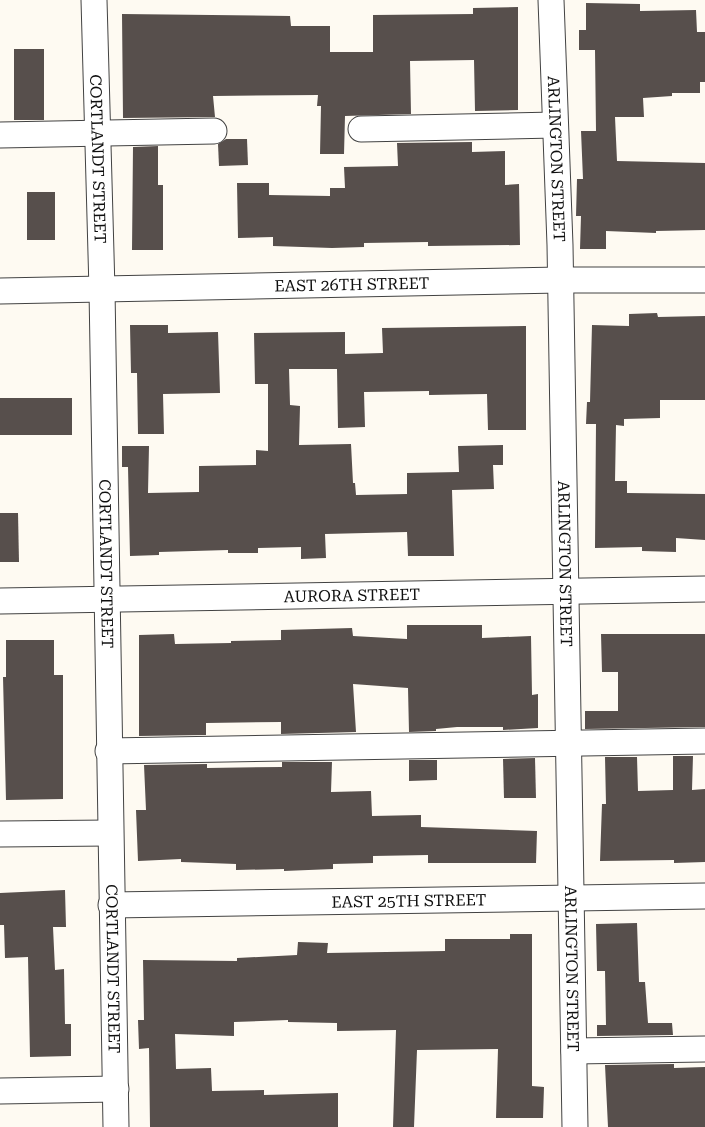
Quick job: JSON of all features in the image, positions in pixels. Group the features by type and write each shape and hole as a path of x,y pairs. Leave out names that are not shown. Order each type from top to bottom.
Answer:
{"street":[{"name":"CORTLANDT STREET","path":"94,0 102,290 108,751 116,1127"},
{"name":"ARLINGTON STREET","path":"551,0 567,591 575,1127"},
{"path":"361,129 555,125"},
{"path":"0,135 214,131"},
{"name":"EAST 26TH STREET","path":"0,291 560,280 705,280"},
{"name":"AURORA STREET","path":"0,601 705,589"},
{"path":"108,751 705,741"},
{"path":"0,834 110,833"},
{"name":"EAST 25TH STREET","path":"111,906 705,896"},
{"path":"574,1051 705,1049"},
{"path":"0,1091 116,1089"}],"building":[{"path":"586,3 640,4 640,11 696,10 697,32 705,32 705,82 700,82 700,93 672,93 672,96 643,98 644,117 615,117 617,161 705,163 705,230 656,231 656,233 606,231 606,249 580,249 581,216 576,216 577,179 583,179 581,131 596,131 595,50 579,50 579,30 586,30"},
{"path":"518,7 518,110 475,111 474,60 410,61 411,114 345,116 344,154 320,154 321,106 317,106 318,95 213,96 215,117 123,118 122,14 290,16 291,26 330,26 330,52 373,52 373,15 473,14 473,8"},
{"path":"14,49 44,49 44,120 14,120"},
{"path":"226,139 247,139 248,165 219,166 218,144"},
{"path":"472,142 472,152 505,151 505,185 519,184 520,245 428,246 428,242 364,243 364,247 332,248 273,246 273,237 238,238 237,183 269,183 269,195 330,196 330,188 345,188 344,167 398,166 397,143"},
{"path":"158,146 158,185 163,185 163,250 132,250 133,147"},
{"path":"27,192 55,192 55,240 27,240"},
{"path":"657,313 658,317 705,316 705,400 660,400 660,418 624,419 624,426 616,425 615,481 627,481 627,493 705,494 705,540 676,538 676,552 642,551 642,547 595,548 596,424 586,424 587,402 590,402 592,325 629,326 629,314"},
{"path":"130,325 168,325 168,333 218,332 220,393 163,394 164,434 138,434 137,373 131,373"},
{"path":"526,326 526,430 488,430 487,394 429,395 429,391 364,392 365,427 338,428 337,369 289,369 290,405 300,406 299,445 351,444 353,483 355,483 356,495 407,494 407,473 459,472 458,446 503,445 503,465 493,465 494,489 452,490 454,556 408,556 407,532 325,534 326,558 301,559 301,547 258,548 258,553 228,553 228,550 159,552 159,555 130,556 128,467 122,467 122,446 149,446 148,493 199,492 199,466 256,465 256,450 268,451 268,384 255,384 254,333 345,332 345,354 383,353 382,328"},
{"path":"0,398 72,398 72,435 0,435"},
{"path":"0,513 18,513 19,562 0,562"},
{"path":"407,625 482,625 482,638 531,636 532,695 538,694 538,728 503,730 503,727 457,727 436,729 436,731 409,732 408,688 353,684 356,732 281,734 281,722 206,723 206,735 139,736 139,635 174,634 175,644 231,643 231,641 281,640 281,630 352,628 353,636 407,639"},
{"path":"601,634 705,634 705,727 585,729 585,711 618,711 618,672 602,672"},
{"path":"6,640 54,640 54,675 63,675 63,799 6,800 3,677 6,677"},
{"path":"673,756 693,756 692,790 705,789 705,862 674,863 674,860 600,861 602,804 606,804 605,757 637,757 638,791 673,790"},
{"path":"535,758 536,798 504,798 503,759"},
{"path":"409,760 437,760 437,780 409,781"},
{"path":"282,762 332,762 331,792 371,791 372,816 421,815 421,827 537,831 536,863 428,863 428,855 373,856 373,863 333,864 333,869 284,871 284,869 236,870 236,864 181,862 181,859 138,861 136,810 146,810 144,765 207,764 207,768 282,767"},
{"path":"65,890 66,927 53,927 55,970 64,969 65,1024 71,1024 71,1056 30,1057 28,957 5,958 4,925 0,925 0,893"},
{"path":"637,923 639,982 645,982 648,1023 672,1023 673,1035 597,1036 597,1025 606,1025 605,971 597,971 596,924"},
{"path":"510,934 532,934 532,1086 544,1087 543,1118 496,1118 498,1049 417,1050 414,1127 393,1127 396,1030 337,1031 337,1023 288,1022 288,1020 234,1022 234,1036 175,1034 176,1069 211,1068 212,1091 264,1090 264,1095 338,1093 338,1127 150,1127 149,1048 139,1049 138,1020 144,1020 143,960 237,961 237,958 297,955 298,942 328,943 327,953 445,951 445,939 510,939"},
{"path":"674,1064 674,1068 705,1067 705,1127 608,1127 605,1065"}]}
